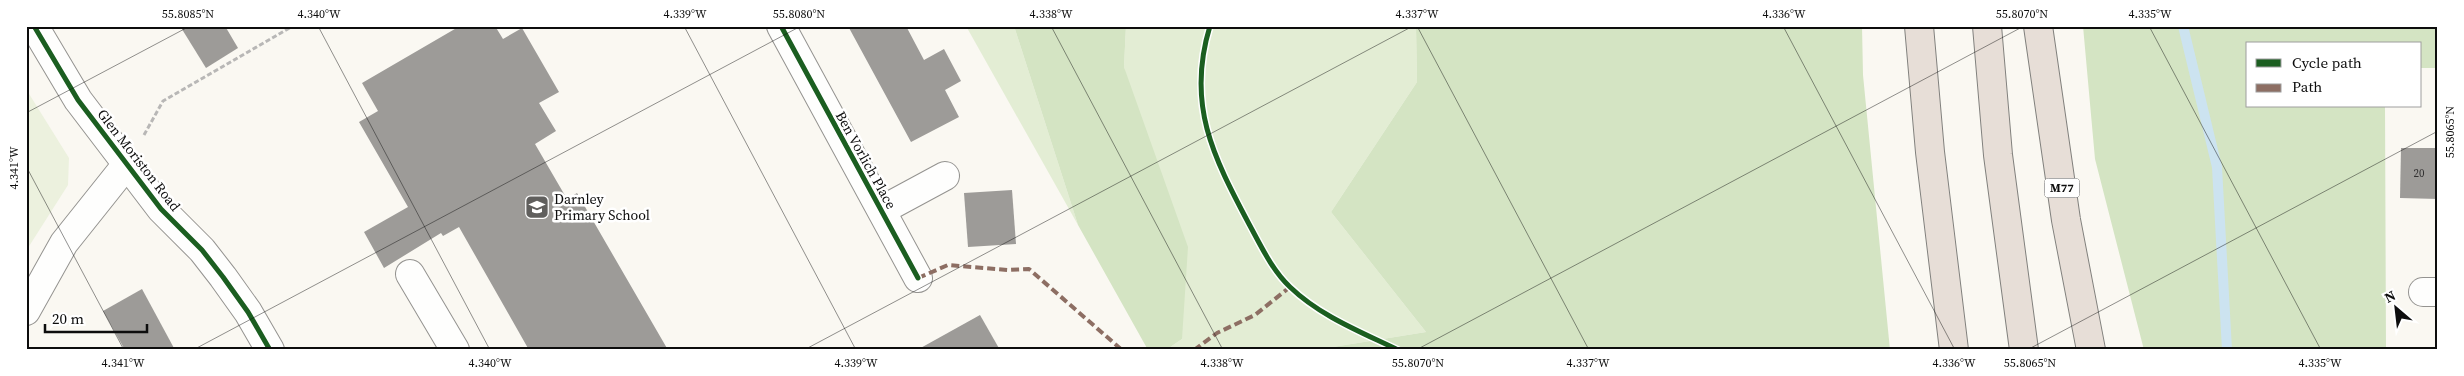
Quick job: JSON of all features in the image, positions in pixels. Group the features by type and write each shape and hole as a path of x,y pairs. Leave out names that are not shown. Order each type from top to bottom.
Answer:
{"highway":[{"path":"1918,26 1930,152 1954,350"},
{"path":"1987,26 1998,156 2024,350"},
{"name":"M77","path":"2038,26 2066,220 2091,350"}],"street":[{"name":"Glen Moriston Road","path":"34,26 78,100 161,209 202,250 223,277 248,312 270,350"},
{"name":"Ben Vorlich Place","path":"781,26 918,278"},
{"path":"26,311 64,243 127,164"},
{"name":"Ben Vorlich Place","path":"882,210 945,176"},
{"path":"410,274 455,350"}],"path":[{"path":"127,164 163,101 293,26"}],"green space":[{"path":"966,26 1014,26 1078,225"},
{"path":"1014,26 1126,26 1124,67 1188,247 1182,339 1166,350 1148,350 1078,225"},
{"path":"1126,26 1416,26 1417,82 1331,212 1426,332 1314,350 1166,350 1182,339 1124,67"},
{"path":"1416,26 1862,26 1863,75 1890,350 1314,350 1426,332 1331,212 1417,82"},
{"path":"2083,26 2386,26 2438,29 2438,68 2422,68 2422,42 2246,42 2246,108 2385,108 2386,350 2144,350 2095,159"},
{"path":"26,89 69,158 68,185 26,251"}],"building":[{"path":"180,26 225,26 238,48 206,68"},
{"path":"460,26 495,26 503,39 522,28 559,92 539,103 556,131 535,144 567,199 577,193 668,350 529,350 459,227 443,236 441,233 384,268 364,232 408,207 359,122 378,111 362,83"},
{"path":"848,26 906,26 924,60 944,49 961,81 945,90 959,117 911,142"},
{"path":"2401,148 2438,148 2438,199 2400,198"},
{"path":"1012,190 1016,244 968,247 964,193"},
{"path":"142,289 175,350 125,350 103,311"},
{"path":"980,315 1000,350 917,350"}],"waterway":[{"path":"2183,26 2217,167 2227,350"}],"marked path":[{"path":"918,278 948,265 1008,270 1029,269 1122,350"},
{"path":"1194,350 1217,333 1255,315 1290,287"}],"cycle path":[{"path":"34,26 78,100 161,209 202,250 223,277 248,312 270,350"},
{"path":"781,26 918,278"},
{"path":"1210,26 1203,54 1201,80 1202,105 1207,129 1224,175 1267,257 1290,287 1314,307 1341,323 1398,350"}],"place":[{"name":"Darnley Primary School","path":"537,207"}]}
